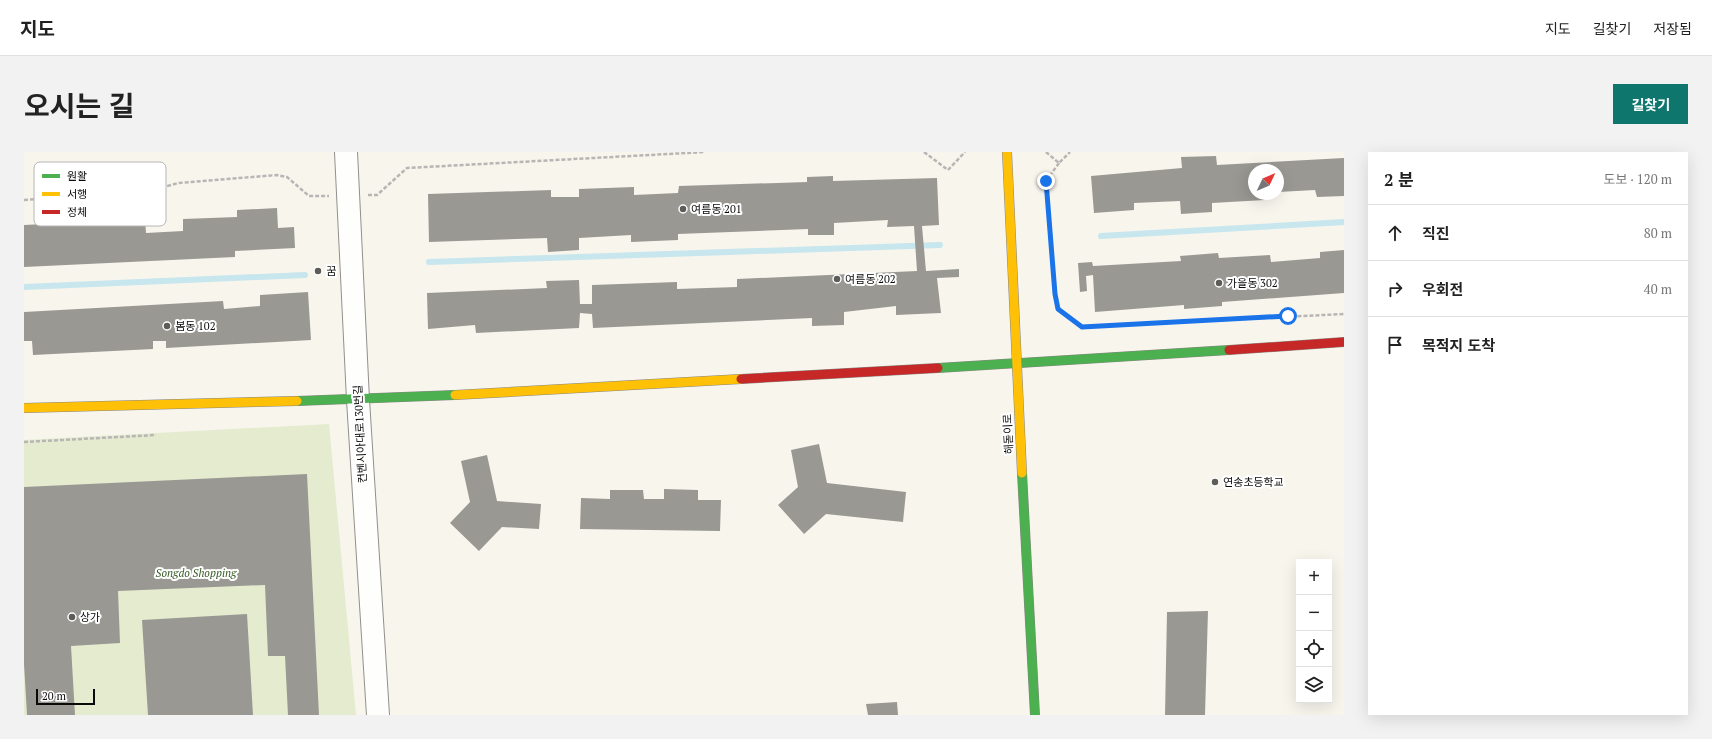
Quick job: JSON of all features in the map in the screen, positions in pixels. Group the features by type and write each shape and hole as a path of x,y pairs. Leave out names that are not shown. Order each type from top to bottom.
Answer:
{"street":[{"name":"컨벤시아대로130번길","path":"346,152 358,400 378,715"},
{"name":"해돋이로","path":"1007,152 1016,364 1035,715"},
{"path":"24,408 358,400 1016,364 1344,342"}],"path":[{"path":"366,194 377,195 407,168 705,152"},
{"path":"924,152 948,170 965,152"},
{"path":"1046,152 1059,163"},
{"path":"1070,152 1059,163 1046,181 1055,294 1058,309 1082,327 1344,314"},
{"path":"166,186 178,182 277,175 287,177 309,196 323,196"},
{"path":"24,200 34,199"},
{"path":"24,442 156,435"}],"green space":[{"name":"Songdo Shopping","path":"329,424 356,715 24,715 24,440"}],"building":[{"path":"1216,156 1217,165 1344,158 1344,196 1317,197 1315,190 1284,192 1284,164 1248,164 1248,200 1265,200 1212,203 1212,212 1181,214 1180,201 1134,203 1134,210 1094,213 1091,176 1182,168 1181,157"},
{"path":"833,176 833,181 937,178 939,225 922,226 926,271 959,269 959,277 937,278 941,313 896,315 896,306 844,312 844,325 812,326 812,318 593,328 592,314 580,313 579,328 476,333 475,325 428,329 427,293 547,288 546,281 579,280 580,304 592,304 592,285 677,282 677,289 737,287 737,279 917,271 914,226 887,227 888,220 834,223 834,235 808,235 808,229 678,234 678,240 631,242 631,235 579,238 579,250 548,252 547,238 429,242 428,194 551,190 551,197 579,197 579,189 634,187 634,195 678,193 679,186 807,182 807,177"},
{"path":"277,208 278,228 294,227 295,248 235,251 235,257 24,267 24,225 146,226 146,233 183,231 183,219 237,217 237,210"},
{"name":"가을동 302","path":"1344,250 1344,293 1222,302 1222,306 1184,309 1184,305 1095,312 1093,275 1086,276 1087,291 1080,292 1078,263 1092,262 1093,266 1181,261 1180,256 1218,253 1219,258 1270,255 1271,262 1320,258 1320,252"},
{"name":"봄동 102","path":"308,292 311,340 166,348 166,341 153,341 153,349 33,355 32,341 24,341 24,312 223,301 224,309 260,306 260,295"},
{"path":"819,444 827,483 906,492 903,522 826,514 804,534 778,505 798,487 791,450"},
{"path":"487,455 497,501 541,504 539,529 502,527 479,551 450,523 470,502 461,461"},
{"name":"상가","path":"307,474 319,715 288,715 285,656 268,656 265,585 118,591 120,643 71,646 75,715 27,715 24,664 24,487"},
{"path":"664,489 698,490 698,500 721,500 720,531 580,529 581,498 610,499 610,490 643,490 644,499 664,499"},
{"path":"1208,611 1205,715 1165,715 1167,612"},
{"path":"247,614 253,715 148,715 142,620"},
{"path":"897,702 898,715 868,715 866,704"}],"waterway":[{"path":"1101,236 1344,222"},
{"path":"429,262 940,245"},
{"path":"24,287 305,275"}],"traffic: fast":[{"path":"938,368 1229,350"},
{"path":"297,401 455,395"},
{"path":"1022,473 1035,715"}],"traffic: slow":[{"path":"1007,152 1022,473"},
{"path":"455,395 741,379"},
{"path":"24,408 297,401"}],"traffic: jam":[{"path":"1229,350 1344,342"},
{"path":"741,379 938,368"}],"place":[{"name":"여름동 201","path":"683,209"},
{"name":"꿈","path":"318,271"},
{"name":"여름동 202","path":"837,279"},
{"name":"가을동 302","path":"1219,283"},
{"name":"봄동 102","path":"167,326"},
{"name":"연송초등학교","path":"1215,482"},
{"name":"상가","path":"72,617"}],"route":[{"path":"1046,181 1055,294 1058,309 1082,327 1288,316"}]}
